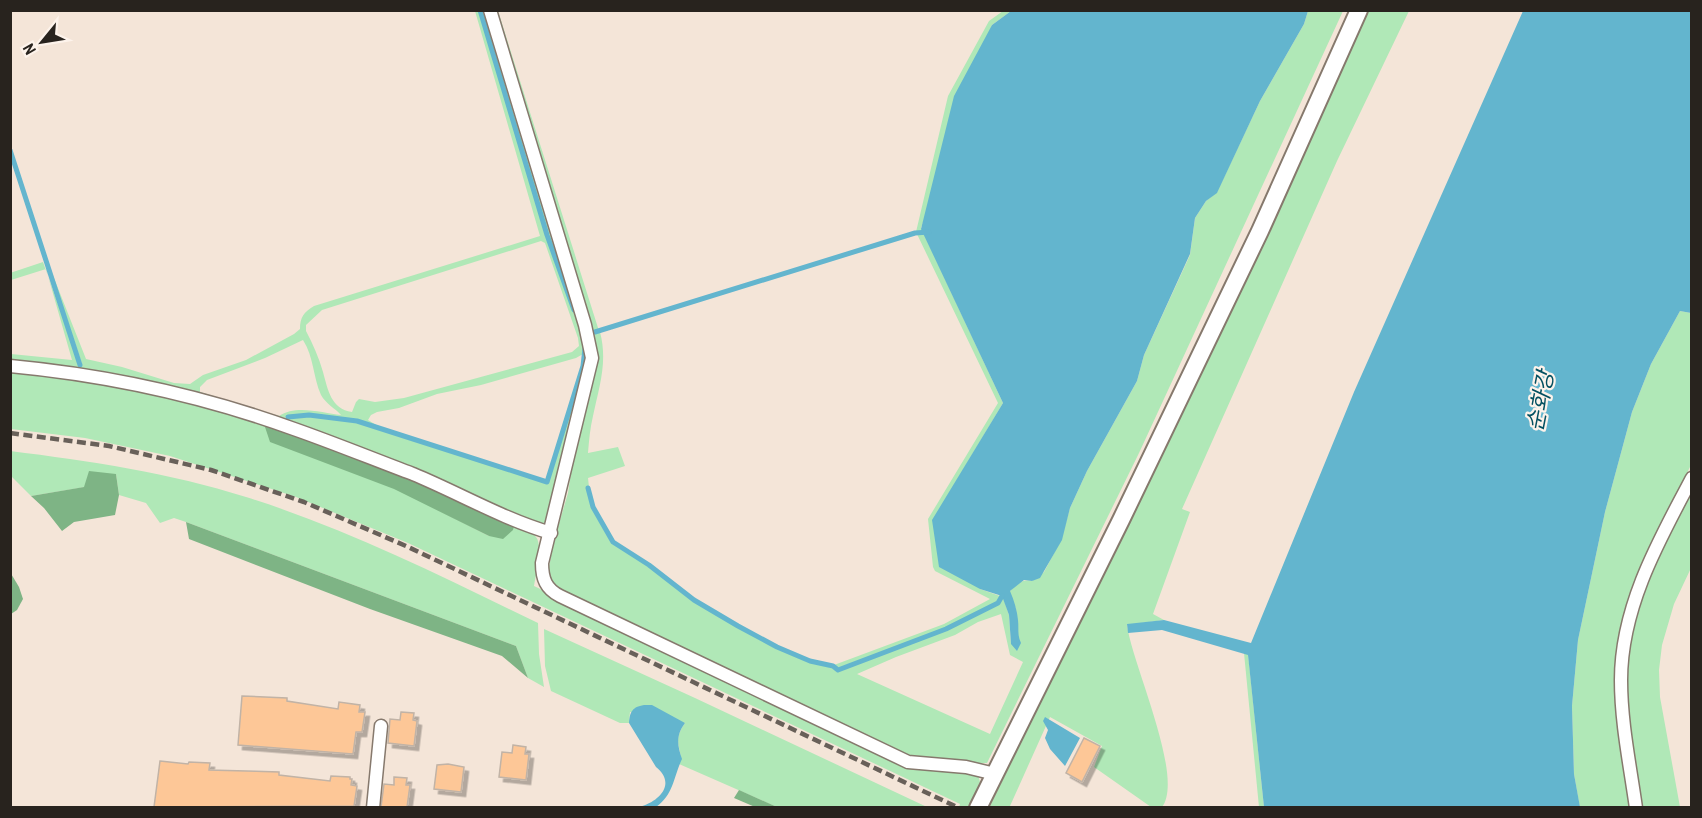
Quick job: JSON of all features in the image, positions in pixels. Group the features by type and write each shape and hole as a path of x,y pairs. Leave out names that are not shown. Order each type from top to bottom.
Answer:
{"street":[{"path":"490,10 585,325 592,358 542,564 542,577 547,586 560,596 908,762 966,767 994,774"},
{"path":"978,807 1121,520 1260,231 1359,10"},
{"path":"10,366 81,373 197,399 293,428 397,468 529,527 551,533"},
{"path":"1636,807 1623,724 1621,679 1625,640 1641,582 1692,478"},
{"path":"373,807 381,726"}],"green space":[{"path":"475,11 479,11 546,235 582,336 583,354 481,385 437,394 399,408 377,412 368,420 378,426 322,415 299,415 285,418 309,416 357,423 548,484 584,366 586,344 548,234 481,11 489,11 589,352 546,522 541,525 284,420 11,363 11,354 72,360 48,276 80,366 82,364 50,268 86,359 174,383 190,384 203,375 246,360 294,334 300,329 303,315 314,306 540,236","holes":["541,241 545,243 578,338 579,346 572,352 404,398 375,402 359,399 352,412 339,407 331,398 318,356 306,331 306,325 322,310","303,340 321,395 341,415 293,410 279,416 200,392 200,387 207,380 265,358"]},
{"path":"493,11 498,11 599,331 595,332 596,334 600,332 603,364 588,453 618,447 625,466 588,478 589,487 586,488 592,507 612,543 648,566 693,601 737,627 777,648 810,662 832,667 837,672 947,630 999,604 1003,597 1009,615 1011,644 1018,637 1016,609 1009,592 1019,583 1032,581 1044,572 1061,540 1070,508 1087,471 1137,381 1144,355 1190,255 1195,218 1206,201 1217,192 1260,101 1304,24 1308,11 1343,11 1139,453 987,763 909,757 554,588 548,574 553,544 568,493 574,452 593,370","holes":["1001,614 1010,655 1023,662 990,734 857,674"]},
{"path":"1003,11 1011,11 992,25 921,228 923,231 916,232 948,96 989,21"},
{"path":"1365,11 1409,11 1337,161 1182,509 1190,512 1153,614 1164,620 1127,625 1155,719 1167,771 1167,792 1162,807 1151,807 1094,767 1102,746 1050,717 1010,806 1012,807 989,808 1080,620"},
{"path":"917,234 924,234 1003,403 933,520 980,589 1000,596 997,602 946,628 838,669 834,665 944,624 990,599 935,571 933,567 928,519 998,403"},
{"path":"43,262 46,269 11,280 10,273"},
{"path":"1680,311 1691,313 1691,465 1643,560 1624,617 1621,744 1629,807 1580,808 1574,774 1572,706 1578,640 1605,512 1632,412 1651,364"},
{"path":"10,368 82,376 263,421 489,536 515,523 532,532 538,541 534,586 908,764 944,766 978,775 980,782 968,807 959,807 960,804 408,543 296,497 170,456 85,438 11,429"},
{"path":"263,421 426,483 515,523 513,530 503,539 489,536 394,489 270,442"},
{"path":"10,451 130,469 188,481 284,510 395,555 538,623 539,654 544,687 528,678 516,646 186,522 174,518 160,523 146,503 119,495 116,474 85,487 31,496 11,476"},
{"path":"89,471 116,474 119,495 115,515 74,522 62,531 31,496 84,487"},
{"path":"1691,488 1691,568 1674,604 1662,645 1659,670 1660,697 1680,807 1641,808 1628,719 1627,663 1646,586"},
{"path":"186,522 516,646 528,678 502,656 370,609 189,539"},
{"path":"10,572 23,599 17,610 11,614"},
{"path":"544,629 927,807 777,807 679,764 678,742 685,723 630,712 629,723 620,723 551,691 545,666"},
{"path":"1244,653 1248,654 1264,807 1259,807"},
{"path":"739,790 777,807 755,807 734,798"}],"water":[{"path":"1011,11 1308,11 1304,24 1260,101 1217,193 1206,201 1195,218 1190,254 1144,355 1137,381 1087,471 1070,508 1062,540 1040,578 1032,581 1024,580 1010,591 1017,613 1021,643 1017,651 1011,644 1009,615 1002,596 980,589 939,567 932,520 1003,403 921,229 954,96 992,25"},
{"name":"순화강","path":"1523,11 1691,11 1691,313 1680,311 1651,364 1632,412 1605,512 1578,640 1572,706 1574,774 1580,807 1264,807 1248,655 1162,630 1128,633 1127,624 1164,620 1251,643 1354,392"},
{"path":"644,705 652,705 685,723 678,740 682,759 670,791 656,807 639,807 659,797 663,792 665,780 629,723 632,711"},
{"path":"1045,717 1080,738 1065,766 1050,749 1045,738 1048,730 1043,721"}],"building":[{"path":"242,696 287,698 287,701 338,709 339,702 360,705 359,712 365,712 362,732 356,732 353,754 238,745"},
{"path":"401,712 414,713 413,720 417,721 414,746 388,743 390,719 400,720"},
{"path":"1084,738 1100,746 1082,782 1066,773"},
{"path":"513,745 526,747 525,754 529,754 526,780 499,777 502,752 512,753"},
{"path":"160,761 188,764 189,762 210,763 209,770 279,772 279,775 330,781 331,776 350,777 351,785 357,786 354,806 154,807"},
{"path":"448,764 464,767 461,792 434,789 437,765"},
{"path":"394,777 407,778 406,785 410,785 407,807 381,807 384,784 394,785"}],"waterway":[{"path":"480,10 547,235 574,310"},
{"path":"10,150 80,365"},
{"path":"595,332 915,233 929,232"},
{"path":"288,417 309,415 357,421 547,482 583,366 585,348"},
{"path":"588,488 593,507 613,542 649,565 694,600 738,626 777,647 810,661 833,666 838,670 946,629 998,603 1002,596"}],"railway":[{"path":"10,433 109,446 211,470 304,502 406,546 959,808"}]}
